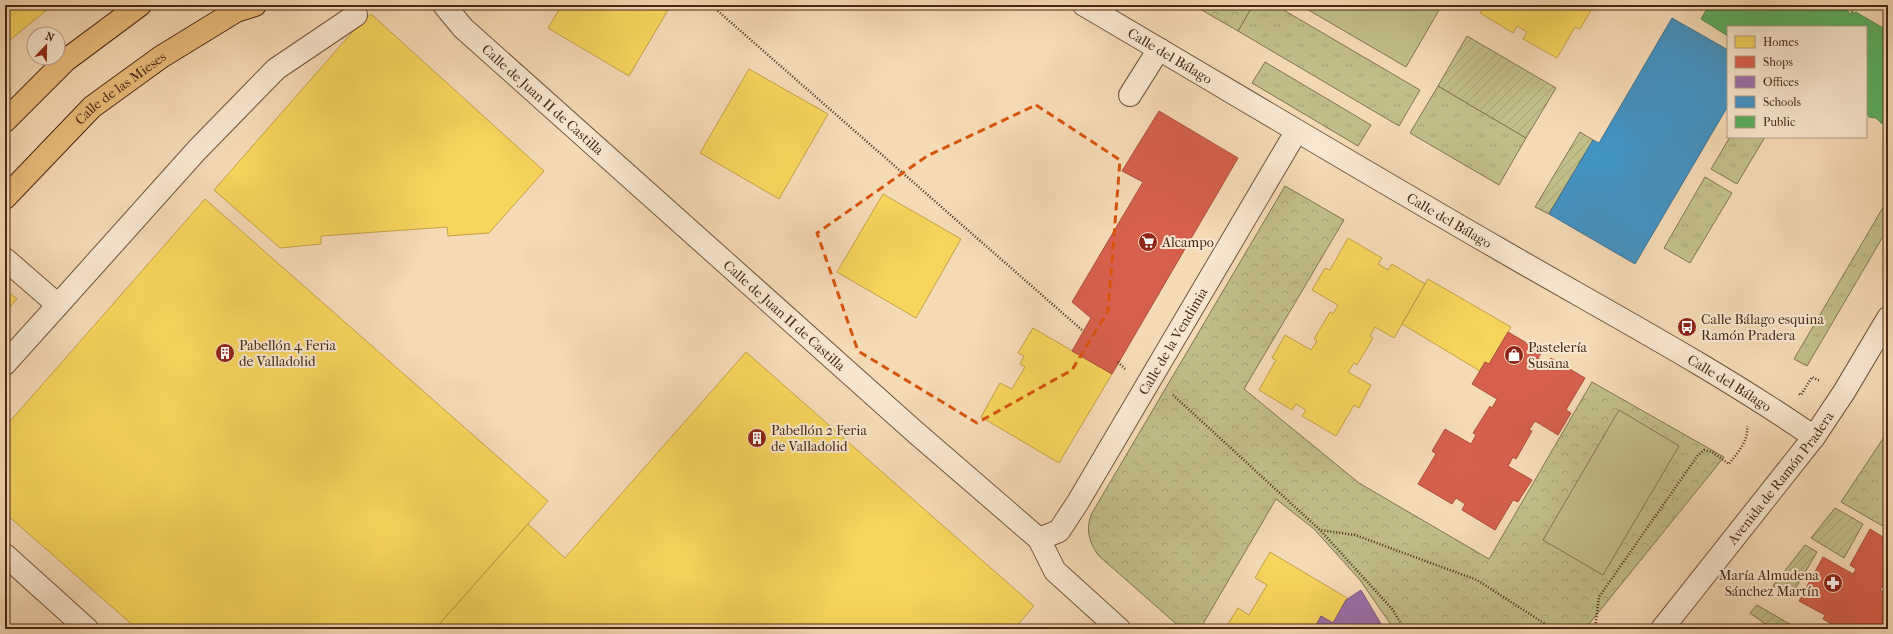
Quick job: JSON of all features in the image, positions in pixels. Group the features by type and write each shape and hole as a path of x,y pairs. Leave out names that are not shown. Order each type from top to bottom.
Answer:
{"main road":[{"path":"5,121 66,60 140,5"},
{"name":"Calle de las Mieses","path":"5,198 92,107 161,57 236,11 255,5"}],"street":[{"name":"Calle de Juan II de Castilla","path":"444,5 463,28 475,39 914,432 1039,539 1055,571 1119,629"},
{"name":"Calle del Bálago","path":"1084,5 1296,132 1758,401 1814,437"},
{"path":"5,364 197,150 276,69 356,15"},
{"path":"1130,95 1159,49"},
{"name":"Calle de la Vendimia","path":"1039,539 1059,531 1296,132"},
{"path":"5,259 58,305"},
{"name":"Avenida de Ramón Pradera","path":"1662,629 1814,437 1844,392 1888,318"},
{"path":"5,555 87,629"}],"path":[{"path":"712,5 1017,275 1083,331"},
{"path":"1152,376 1320,530 1393,610 1404,629"},
{"path":"1796,394 1801,395 1812,377 1844,392"},
{"path":"1595,629 1599,597 1698,455 1704,450 1712,452 1729,464 1743,446 1748,432 1746,418 1758,401"},
{"path":"1320,530 1355,535 1477,580 1553,629"}],"highlighted area":[{"path":"1036,105 1120,160 1108,311 1072,370 977,423 858,351 817,233 927,156"}],"green space":[{"path":"1193,5 1253,5 1238,31"},
{"path":"1253,5 1275,5 1420,90 1399,126 1238,31"},
{"path":"1300,5 1442,5 1406,67"},
{"path":"1467,36 1556,88 1526,138 1438,86"},
{"path":"1265,62 1371,125 1358,146 1252,83"},
{"path":"1438,86 1526,138 1499,185 1410,133"},
{"path":"1580,132 1593,140 1549,214 1535,207"},
{"path":"1729,138 1764,138 1737,184 1711,169"},
{"path":"1705,177 1732,193 1690,263 1664,248"},
{"path":"1285,186 1344,220 1244,389 1359,483 1489,559 1592,382 1724,457 1585,629 1394,629 1360,580 1314,529 1276,499 1200,629 1182,629 1099,556 1089,536 1089,525 1092,513"},
{"path":"1888,199 1888,228 1807,366 1794,359"},
{"path":"1619,410 1679,446 1603,575 1543,540"},
{"path":"1888,431 1888,529 1841,502"},
{"path":"1835,508 1863,524 1844,558 1811,538"},
{"path":"1805,545 1817,552 1791,596 1773,586"},
{"path":"1757,605 1798,629 1766,629 1768,626 1750,613"}],"building: Homes":[{"path":"5,5 53,5 26,26 5,44"},
{"path":"562,5 671,5 629,76 548,28"},
{"path":"1485,5 1589,5 1593,7 1580,29 1575,27 1557,58 1523,39 1527,32 1517,26 1513,33 1480,13"},
{"path":"371,14 544,171 489,233 448,236 447,227 321,236 321,244 280,248 214,190 362,21"},
{"path":"749,69 828,114 779,199 700,153"},
{"path":"883,194 961,239 916,318 837,272"},
{"name":"Pabellón 4 Feria de Valladolid","path":"205,199 548,501 435,629 137,629 5,513 5,427"},
{"path":"1348,238 1382,258 1378,264 1388,270 1392,264 1425,284 1394,338 1375,327 1370,336 1373,338 1357,365 1354,363 1348,372 1371,385 1359,408 1354,405 1336,436 1302,416 1306,410 1296,404 1292,410 1259,390 1276,360 1272,358 1285,335 1311,350 1317,341 1314,339 1330,312 1333,314 1338,305 1312,290 1325,268 1330,270"},
{"path":"1428,279 1511,327 1489,364 1485,362 1480,371 1402,324"},
{"path":"5,289 17,299 7,310 5,308"},
{"path":"1033,328 1112,374 1059,463 981,417 1000,383 1012,389 1025,367 1020,364 1024,356 1018,353"},
{"name":"Pabellón 2 Feria de Valladolid","path":"746,352 1034,606 1014,629 435,629 528,524 565,558"},
{"path":"1270,552 1347,598 1333,623 1321,616 1314,629 1225,629 1238,608 1249,615 1267,585 1255,578"}],"building: Shops":[{"name":"Alcampo","path":"1159,111 1238,158 1112,374 1072,351 1091,318 1072,302 1143,182 1122,171"},
{"path":"1508,332 1542,352 1538,358 1548,364 1551,358 1585,378 1566,410 1571,413 1558,435 1535,421 1529,430 1532,431 1516,459 1513,457 1508,466 1532,480 1518,502 1513,500 1495,530 1462,510 1465,504 1456,498 1452,504 1418,484 1436,454 1432,451 1445,429 1471,444 1476,435 1473,433 1490,406 1492,408 1497,399 1472,384 1485,362 1489,364"},
{"path":"1870,529 1888,540 1888,579 1880,590 1888,594 1888,629 1840,629 1823,619 1825,615 1799,601 1823,557 1853,574 1856,569 1850,565"}],"building: Offices":[{"path":"1361,590 1384,629 1314,629 1321,616 1333,623 1346,600"},
{"path":"1811,624 1819,629 1808,629"}],"building: Schools":[{"path":"1672,18 1727,49 1727,108 1635,264 1549,214 1593,140 1599,143"}],"building: Public":[{"path":"1709,5 1841,5 1846,8 1850,14 1852,14 1851,11 1853,11 1853,14 1856,12 1888,31 1888,116 1886,119 1882,120 1882,124 1876,118 1869,117 1867,114 1867,26 1727,26 1727,35 1701,19"}],"place":[{"name":"Alcampo","path":"1148,242"},
{"name":"Calle Bálago esquina Ramón Pradera","path":"1687,327"},
{"name":"Pabellón 4 Feria de Valladolid","path":"225,353"},
{"name":"Pastelería Susana","path":"1514,355"},
{"name":"Pabellón 2 Feria de Valladolid","path":"757,438"},
{"name":"María Almudena Sánchez Martín","path":"1833,583"}]}
